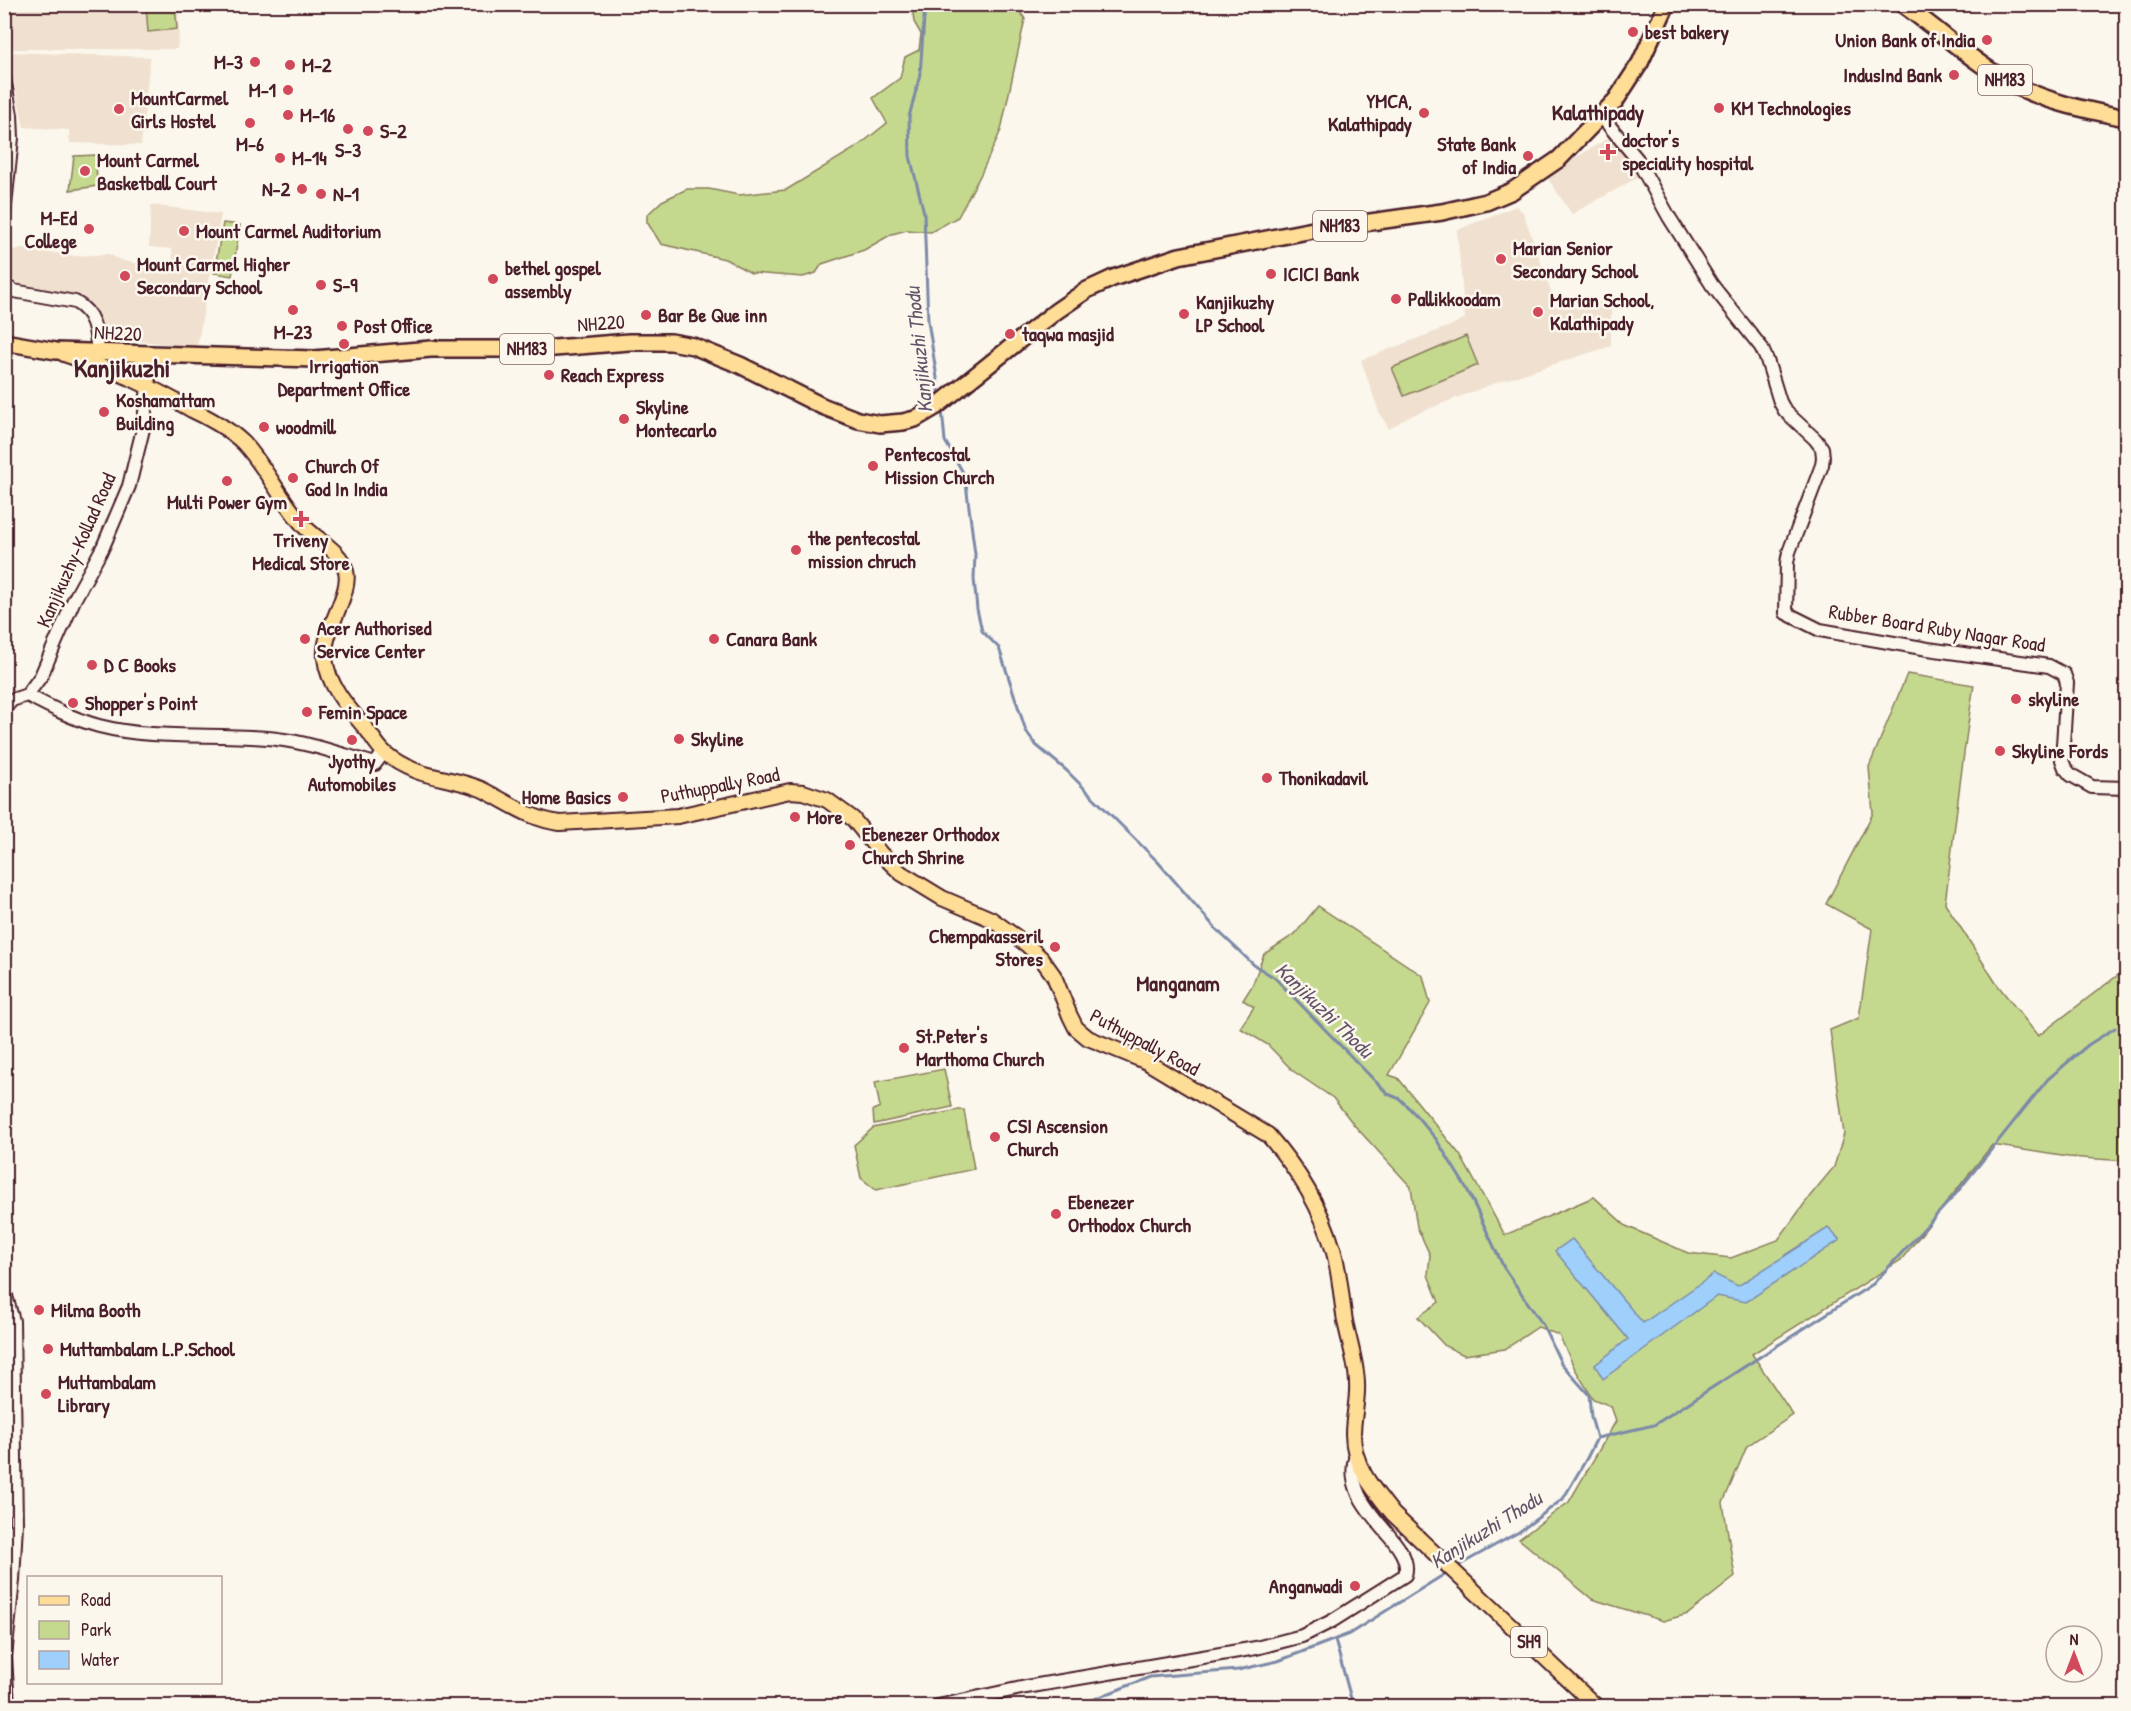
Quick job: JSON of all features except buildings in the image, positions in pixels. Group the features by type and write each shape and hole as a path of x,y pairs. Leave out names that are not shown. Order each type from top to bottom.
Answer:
{"highway":[{"name":"NH183","path":"1601,116 1616,100 1632,76 1667,4"},
{"name":"NH183","path":"1902,4 2010,83 2065,104 2127,118"},
{"name":"NH220","path":"4,342 56,351 314,359 431,349 542,349 628,342 671,342 693,346 740,365 858,420 893,424 915,419 937,406 1043,321 1098,284 1179,256 1313,230 1442,212 1486,202 1512,191 1544,170 1576,143 1601,116"},
{"path":"143,355 148,387"}],"main road":[{"path":"4,78 11,115 12,138 4,215"},
{"name":"Rubber Board Ruby Nagar Road","path":"1601,116 1633,153 1669,217 1712,285 1761,347 1785,411 1822,448 1822,465 1789,552 1786,613 1820,630 1928,649 2038,664 2058,670 2064,674 2067,682 2062,760 2065,768 2071,775 2092,788 2127,788"},
{"path":"4,285 14,291 75,302 83,306 93,322 98,353"},
{"name":"Puthuppally Road","path":"56,351 123,375 148,387 209,418 247,446 293,514 342,562 346,572 346,582 326,640 325,658 331,680 343,700 384,752 416,771 462,782 481,789 525,814 544,821 560,823 678,816 790,791 815,795 827,800 853,819 881,854 901,873 942,898 991,919 1012,933 1041,958 1054,976 1076,1028 1088,1038 1156,1068 1268,1135 1282,1152 1311,1197 1325,1225 1334,1251 1358,1382 1353,1434 1356,1455 1370,1484 1393,1514 1463,1578 1596,1707"},
{"name":"Kanjikuzhy-Kollad Road","path":"27,695 41,676 74,600 97,560 128,491 143,429 148,387"},
{"path":"7,703 27,695 59,712 124,731 279,739 318,747 375,764 384,752"},
{"path":"4,1289 14,1321 16,1524 14,1580 5,1657 8,1707"},
{"path":"938,1707 1026,1687 1257,1648 1302,1636 1352,1609 1405,1575 1407,1564 1399,1549 1365,1506 1358,1492 1352,1476 1356,1455"}],"shaded area":[{"path":"4,5 178,5 177,49 7,49"},
{"path":"7,52 150,57 141,145 70,143 69,130 24,127"},
{"name":"doctor's speciality hospital","path":"1619,131 1644,174 1572,214 1546,176"},
{"path":"151,205 221,214 197,347 130,340 122,344 104,339 95,316 31,291 4,274 4,250 24,249 76,256 109,254 120,260 134,263 173,261 172,249 149,247"},
{"name":"Marian School, Kalathipady","path":"1516,206 1523,212 1556,306 1611,301 1611,346 1492,384 1408,417 1389,429 1379,412 1361,360 1450,326 1465,318 1457,230"},
{"path":"4,1528 8,1528 10,1591 5,1592"}],"green space":[{"path":"146,5 175,5 177,29 148,32"},
{"path":"912,5 1019,5 1018,9 1025,19 1001,130 958,217 931,232 907,230 892,234 864,250 822,264 816,273 803,277 751,273 725,259 661,244 647,222 647,215 662,201 687,189 709,189 739,195 786,190 857,147 887,123 873,98 900,78 905,57 919,50 921,34 914,22"},
{"name":"Mount Carmel Basketball Court","path":"96,155 97,186 70,190 74,156"},
{"path":"223,223 240,225 232,276 214,273"},
{"path":"1466,336 1478,365 1404,396 1392,368"},
{"path":"1907,674 1974,685 1945,903 1996,983 2038,1036 2126,969 2126,1161 2068,1157 1992,1145 1901,1260 1752,1354 1793,1415 1747,1446 1723,1503 1735,1577 1688,1614 1663,1621 1592,1599 1519,1539 1569,1502 1616,1421 1611,1406 1593,1399 1575,1369 1559,1335 1538,1327 1505,1349 1464,1355 1445,1346 1418,1317 1439,1302 1428,1275 1430,1255 1417,1227 1411,1187 1355,1126 1333,1098 1293,1071 1268,1045 1240,1028 1254,1007 1243,1000 1252,986 1264,954 1295,934 1318,906 1423,976 1430,1003 1389,1075 1398,1078 1460,1155 1505,1235 1594,1197 1626,1226 1688,1253 1731,1258 1778,1240 1834,1167 1844,1134 1830,1030 1859,1018 1872,929 1826,904 1873,813 1869,767"},
{"path":"944,1069 952,1107 874,1124 873,1110 880,1107 875,1082"},
{"path":"964,1110 974,1169 876,1190 861,1178 854,1145 873,1128"}],"water":[{"path":"1828,1228 1840,1240 1746,1302 1717,1296 1603,1379 1595,1365 1628,1339 1555,1251 1572,1239 1643,1323 1714,1274 1738,1286"}],"waterway":[{"name":"Kanjikuzhi Thodu","path":"925,4 920,75 909,117 910,156 924,213 928,321 940,397"},
{"name":"Kanjikuzhi Thodu","path":"942,410 945,441 965,476 975,554 974,579 977,609 982,631 999,648 1026,731 1036,745 1066,770 1158,862 1217,930 1254,965 1275,978 1388,1094 1400,1099 1414,1113 1436,1139 1467,1189 1504,1268 1543,1325 1561,1363 1589,1395 1591,1417 1597,1438 1563,1499 1519,1532 1456,1567"},
{"path":"1597,1438 1654,1425 1873,1284 1954,1196 2048,1079 2088,1045 2115,1028"},
{"name":"Kanjikuzhi Thodu","path":"1077,1706 1150,1677 1238,1670 1278,1661 1349,1634 1448,1572"},
{"path":"1335,1640 1353,1706"},
{"name":"Kanjikuzhi Thodu","path":"985,1706 998,1703 1014,1706"}],"place":[{"name":"best bakery","path":"1633,32"},
{"name":"Union Bank of India","path":"1987,40"},
{"name":"M-3","path":"255,62"},
{"name":"M-2","path":"290,65"},
{"name":"IndusInd Bank","path":"1954,75"},
{"name":"M-1","path":"288,90"},
{"name":"KM Technologies","path":"1719,108"},
{"name":"MountCarmel Girls Hostel","path":"119,109"},
{"name":"YMCA, Kalathipady","path":"1424,113"},
{"name":"M-16","path":"288,115"},
{"name":"M-6","path":"250,123"},
{"name":"S-3","path":"348,129"},
{"name":"S-2","path":"368,131"},
{"name":"doctor's speciality hospital","path":"1608,152"},
{"name":"State Bank of India","path":"1528,156"},
{"name":"M-14","path":"280,158"},
{"name":"Mount Carmel Basketball Court","path":"85,171"},
{"name":"N-2","path":"302,189"},
{"name":"N-1","path":"321,194"},
{"name":"M-Ed College","path":"89,229"},
{"name":"Mount Carmel Auditorium","path":"184,231"},
{"name":"Marian Senior Secondary School","path":"1501,259"},
{"name":"ICICI Bank","path":"1271,274"},
{"name":"Mount Carmel Higher Secondary School","path":"125,276"},
{"name":"bethel gospel assembly","path":"493,279"},
{"name":"S-9","path":"321,285"},
{"name":"Pallikkoodam","path":"1396,299"},
{"name":"M-23","path":"293,310"},
{"name":"Marian School, Kalathipady","path":"1538,312"},
{"name":"Kanjikuzhy LP School","path":"1184,314"},
{"name":"Bar Be Que inn","path":"646,315"},
{"name":"Post Office","path":"342,326"},
{"name":"taqwa masjid","path":"1010,334"},
{"name":"Irrigation Department Office","path":"344,344"},
{"name":"Reach Express","path":"549,375"},
{"name":"Koshamattam Building","path":"104,412"},
{"name":"Skyline Montecarlo","path":"624,419"},
{"name":"woodmill","path":"264,427"},
{"name":"Pentecostal Mission Church","path":"873,466"},
{"name":"Church Of God In India","path":"293,478"},
{"name":"Multi Power Gym","path":"227,481"},
{"name":"Triveny Medical Store","path":"301,519"},
{"name":"the pentecostal mission chruch","path":"796,550"},
{"name":"Acer Authorised Service Center","path":"305,639"},
{"name":"Canara Bank","path":"714,639"},
{"name":"D C Books","path":"92,665"},
{"name":"skyline","path":"2016,699"},
{"name":"Shopper's Point","path":"73,703"},
{"name":"Femin Space","path":"307,712"},
{"name":"Skyline","path":"679,739"},
{"name":"Jyothy Automobiles","path":"352,740"},
{"name":"Skyline Fords","path":"2000,751"},
{"name":"Thonikadavil","path":"1267,778"},
{"name":"Home Basics","path":"623,797"},
{"name":"More","path":"795,817"},
{"name":"Ebenezer Orthodox Church Shrine","path":"850,845"},
{"name":"Chempakasseril Stores","path":"1055,947"},
{"name":"St.Peter's Marthoma Church","path":"904,1048"},
{"name":"CSI Ascension Church","path":"995,1137"},
{"name":"Ebenezer Orthodox Church","path":"1056,1214"},
{"name":"Milma Booth","path":"39,1310"},
{"name":"Muttambalam L.P.School","path":"48,1349"},
{"name":"Muttambalam Library","path":"46,1394"},
{"name":"Anganwadi","path":"1355,1586"}],"district":[{"name":"Kalathipady","path":"1598,112"},
{"name":"Kanjikuzhi","path":"122,368"},
{"name":"Manganam","path":"1178,983"}]}
